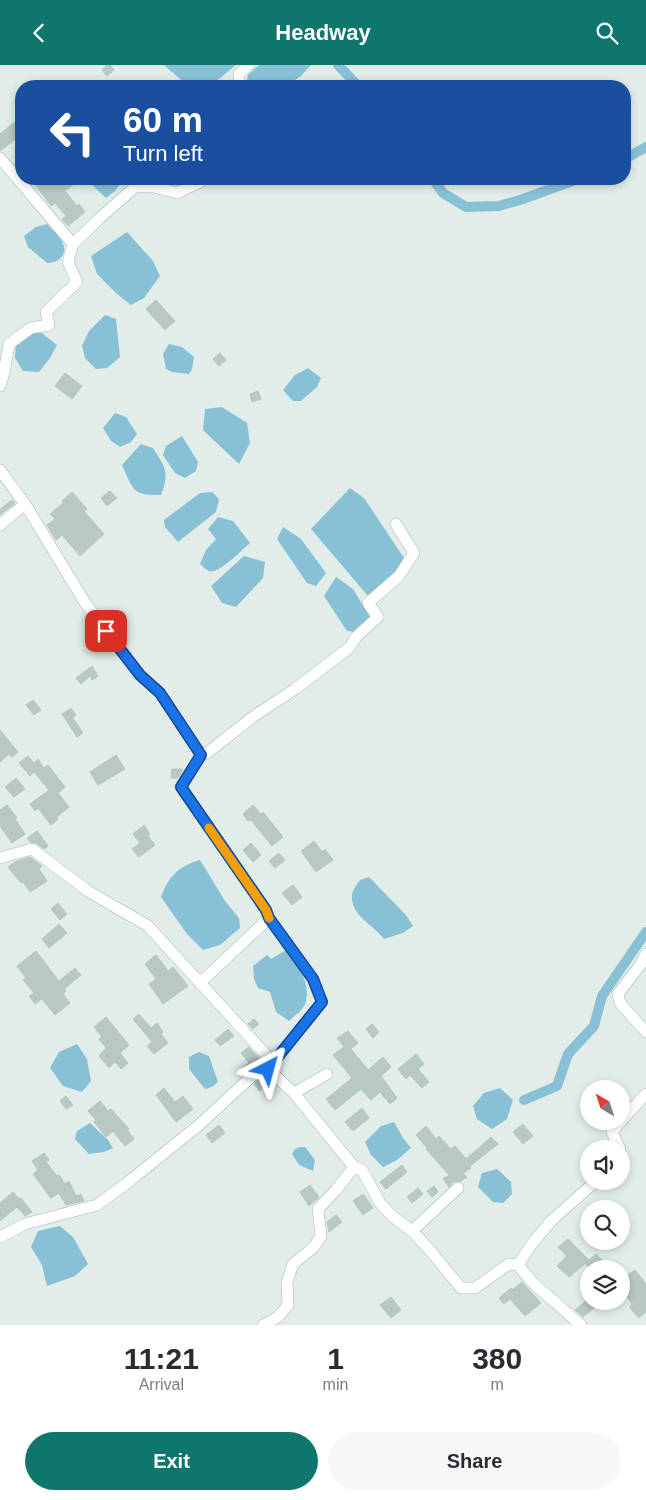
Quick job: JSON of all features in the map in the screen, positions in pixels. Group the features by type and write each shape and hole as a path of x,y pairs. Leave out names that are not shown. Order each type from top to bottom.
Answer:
{"street":[{"path":"240,80 239,74 249,65"},
{"path":"0,158 15,176"},
{"path":"23,185 73,244"},
{"path":"0,386 9,344 31,328 49,325 46,312 77,281 68,262 73,244 135,187 154,187 177,193 194,185"},
{"path":"0,470 25,504 84,601 140,675 160,693 201,755"},
{"path":"0,525 25,504"},
{"path":"0,1237 25,1224 96,1205 127,1183 268,1066 322,1002 313,979 269,918 266,910 181,787 201,755 207,753 254,716 295,689 349,647 357,636 378,617 368,603 399,576 414,553 396,524"},
{"path":"1,856 32,849 88,891 148,926 267,1056 268,1066 294,1093 354,1167 362,1170 380,1203 386,1210 412,1231 461,1288 476,1288 509,1264 518,1265 533,1283 581,1325"},
{"path":"200,983 269,918"},
{"path":"646,954 641,965 618,994 620,1003 646,1032"},
{"path":"294,1093 327,1074"},
{"path":"630,1111 646,1094"},
{"path":"263,1325 278,1317 288,1305 287,1282 293,1264 314,1247 322,1236 318,1209 354,1167"},
{"path":"412,1231 458,1188"},
{"path":"518,1265 531,1245 551,1221 586,1190"}],"water":[{"path":"164,65 236,65 217,80 181,80"},
{"path":"259,65 311,65 295,80 247,80 248,75"},
{"path":"92,185 119,185 106,198"},
{"path":"47,224 61,239 64,252 59,259 47,263 28,247 24,236 36,227"},
{"path":"127,232 153,261 160,276 144,298 131,305 97,274 91,256"},
{"path":"105,315 116,319 120,357 107,368 96,369 85,358 82,346 89,331"},
{"path":"31,332 42,333 57,345 39,372 23,371 15,358 16,340"},
{"path":"169,344 182,347 194,357 189,374 172,372 166,369 163,354"},
{"path":"308,368 321,378 317,387 301,401 293,401 283,390 295,375"},
{"path":"222,407 247,423 250,443 239,464 203,430 205,409"},
{"path":"115,413 126,417 137,434 131,442 120,447 111,441 103,428"},
{"path":"182,436 198,462 196,471 185,478 175,473 163,455 166,446"},
{"path":"141,444 153,448 165,470 166,475 161,495 144,494 135,489 122,465"},
{"path":"350,488 364,498 404,558 394,575 368,596 311,529"},
{"path":"212,492 219,499 216,512 178,542 165,527 164,520 200,493"},
{"path":"218,517 233,521 250,543 218,570 210,571 200,564 206,550 216,539 208,529"},
{"path":"283,527 301,539 326,573 316,586 307,583 277,539"},
{"path":"244,556 265,562 263,578 236,607 222,603 211,586"},
{"path":"336,577 353,589 371,619 357,632 347,631 324,596"},
{"path":"200,860 225,901 239,918 240,928 220,945 203,950 187,934 161,897 175,873 186,865"},
{"path":"369,877 406,915 413,926 403,933 384,939 358,914 352,902 352,894 360,880"},
{"path":"286,950 303,975 307,989 304,1006 289,1021 276,1012 270,992 258,988 254,979 253,966 267,955 271,959"},
{"path":"77,1044 87,1059 91,1081 82,1092 63,1086 50,1068 59,1052"},
{"path":"199,1052 209,1056 218,1082 212,1087 205,1089 189,1069 189,1057"},
{"path":"500,1088 513,1100 507,1119 492,1129 477,1119 473,1106 484,1093"},
{"path":"394,1122 411,1148 397,1160 383,1167 371,1155 365,1142 381,1126"},
{"path":"90,1123 108,1140 113,1148 104,1152 89,1154 75,1139 77,1131"},
{"path":"305,1147 315,1160 313,1171 299,1165 292,1154 295,1149"},
{"path":"497,1169 511,1182 512,1194 503,1203 493,1202 478,1187 482,1173"},
{"path":"60,1226 73,1237 88,1264 75,1276 47,1286 42,1265 31,1247 38,1231"}],"building":[{"path":"107,65 110,65 114,70 107,76 102,70"},
{"path":"15,122 15,140 0,151 0,134"},
{"path":"35,185 72,185 65,191 77,206 79,204 85,212 68,226 62,219 66,216 55,203 51,206"},
{"path":"156,300 175,321 165,330 146,309"},
{"path":"220,353 226,360 219,366 213,359"},
{"path":"65,373 82,386 72,399 55,386"},
{"path":"258,391 261,399 252,402 250,394"},
{"path":"110,491 117,498 107,506 101,498"},
{"path":"72,492 87,509 84,511 104,534 80,556 62,535 56,540 47,525 55,519 50,514"},
{"path":"12,500 15,503 0,515 0,509"},
{"path":"92,666 98,676 92,680 90,676 81,684 76,678"},
{"path":"33,700 41,710 34,715 26,705"},
{"path":"71,708 76,715 73,718 83,733 77,737 62,714"},
{"path":"0,730 18,752 12,757 9,754 0,762"},
{"path":"116,755 125,769 98,785 90,772"},
{"path":"28,756 34,763 38,759 44,768 48,765 65,787 58,793 69,807 51,825 38,808 35,811 30,804 49,790 34,772 30,776 19,763"},
{"path":"172,769 183,769 178,778 171,778"},
{"path":"16,778 25,789 14,797 5,787"},
{"path":"7,805 17,818 15,819 25,834 12,843 0,826 0,810"},
{"path":"253,805 261,814 263,812 283,837 272,846 251,820 248,821 243,814"},
{"path":"144,825 150,834 148,836 155,845 139,857 132,849 140,843 133,834"},
{"path":"37,831 48,846 44,849 36,843 30,842 27,838"},
{"path":"314,841 322,852 325,849 333,860 316,872 301,851"},
{"path":"251,843 261,855 253,862 243,850"},
{"path":"279,853 285,860 275,868 269,861"},
{"path":"30,857 42,866 39,869 47,881 30,892 8,867 15,862"},
{"path":"293,885 302,897 292,905 282,893"},
{"path":"58,903 67,914 60,920 51,909"},
{"path":"59,924 67,933 49,948 42,939"},
{"path":"36,951 59,981 75,968 81,975 64,989 66,991 63,994 70,1003 55,1015 42,999 35,1004 29,996 34,993 23,980 26,978 17,966"},
{"path":"156,955 168,971 173,967 188,986 163,1004 149,984 156,979 145,964"},
{"path":"139,1014 151,1028 157,1023 163,1032 161,1034 168,1043 154,1054 147,1046 152,1042 133,1019"},
{"path":"106,1017 129,1045 120,1053 128,1063 121,1069 115,1062 109,1068 99,1056 106,1048 99,1039 102,1037 94,1027"},
{"path":"254,1019 259,1024 253,1029 248,1024"},
{"path":"372,1024 379,1032 373,1038 366,1029"},
{"path":"228,1029 234,1036 220,1046 215,1040"},
{"path":"348,1031 358,1043 351,1049 368,1070 383,1057 391,1067 381,1076 397,1098 390,1104 380,1092 371,1100 361,1089 335,1110 326,1099 352,1078 333,1055 344,1047 337,1038"},
{"path":"249,1047 260,1060 246,1072 243,1068 249,1063 241,1053"},
{"path":"416,1054 424,1064 418,1069 429,1082 422,1088 410,1075 406,1079 398,1069"},
{"path":"264,1076 270,1082 259,1091 254,1084"},
{"path":"164,1088 175,1102 183,1096 193,1109 176,1122 156,1095"},
{"path":"66,1096 73,1105 66,1109 60,1101"},
{"path":"100,1101 108,1111 111,1109 129,1129 127,1130 134,1139 125,1146 113,1131 106,1137 94,1122 96,1120 88,1111"},
{"path":"362,1108 369,1118 353,1131 345,1122"},
{"path":"523,1124 533,1136 523,1144 513,1132"},
{"path":"219,1125 225,1133 212,1143 206,1135"},
{"path":"426,1126 436,1139 439,1136 451,1149 455,1146 466,1159 491,1137 498,1144 463,1173 467,1177 461,1181 453,1182 449,1187 443,1179 449,1175 416,1135"},
{"path":"44,1153 49,1160 46,1162 57,1176 59,1175 65,1184 69,1181 76,1196 81,1194 84,1201 66,1205 59,1193 51,1198 33,1174 38,1170 32,1161"},
{"path":"402,1165 407,1172 386,1189 380,1182"},
{"path":"310,1185 319,1197 309,1206 300,1192"},
{"path":"434,1186 438,1192 432,1197 427,1191"},
{"path":"418,1188 423,1194 412,1203 407,1197"},
{"path":"13,1192 19,1199 21,1198 32,1212 25,1216 17,1207 0,1221 0,1203"},
{"path":"363,1194 373,1208 363,1215 353,1201"},
{"path":"336,1215 342,1222 329,1232 327,1222"},
{"path":"568,1239 589,1260 580,1260 580,1268 569,1277 557,1266 567,1256 558,1247"},
{"path":"596,1254 602,1260 589,1260"},
{"path":"635,1270 646,1284 646,1312 639,1318 630,1308 632,1304 630,1301 630,1274"},
{"path":"522,1282 541,1303 525,1316 510,1299 504,1304 499,1298"},
{"path":"391,1297 401,1310 391,1318 380,1305"},
{"path":"580,1306 580,1310 591,1310 583,1317 575,1310"}],"waterway":[{"path":"338,65 352,80"},
{"path":"631,156 646,147"},
{"path":"437,185 443,193 466,207 499,206 562,185"},
{"path":"524,1100 557,1086 568,1054 594,1026 602,996 646,932"}],"slow traffic":[{"path":"209,828 266,910 269,918"}],"route":[{"path":"106,631 140,675 160,693 201,755 181,787 266,910 269,918 313,979 322,1002 268,1069"}]}
